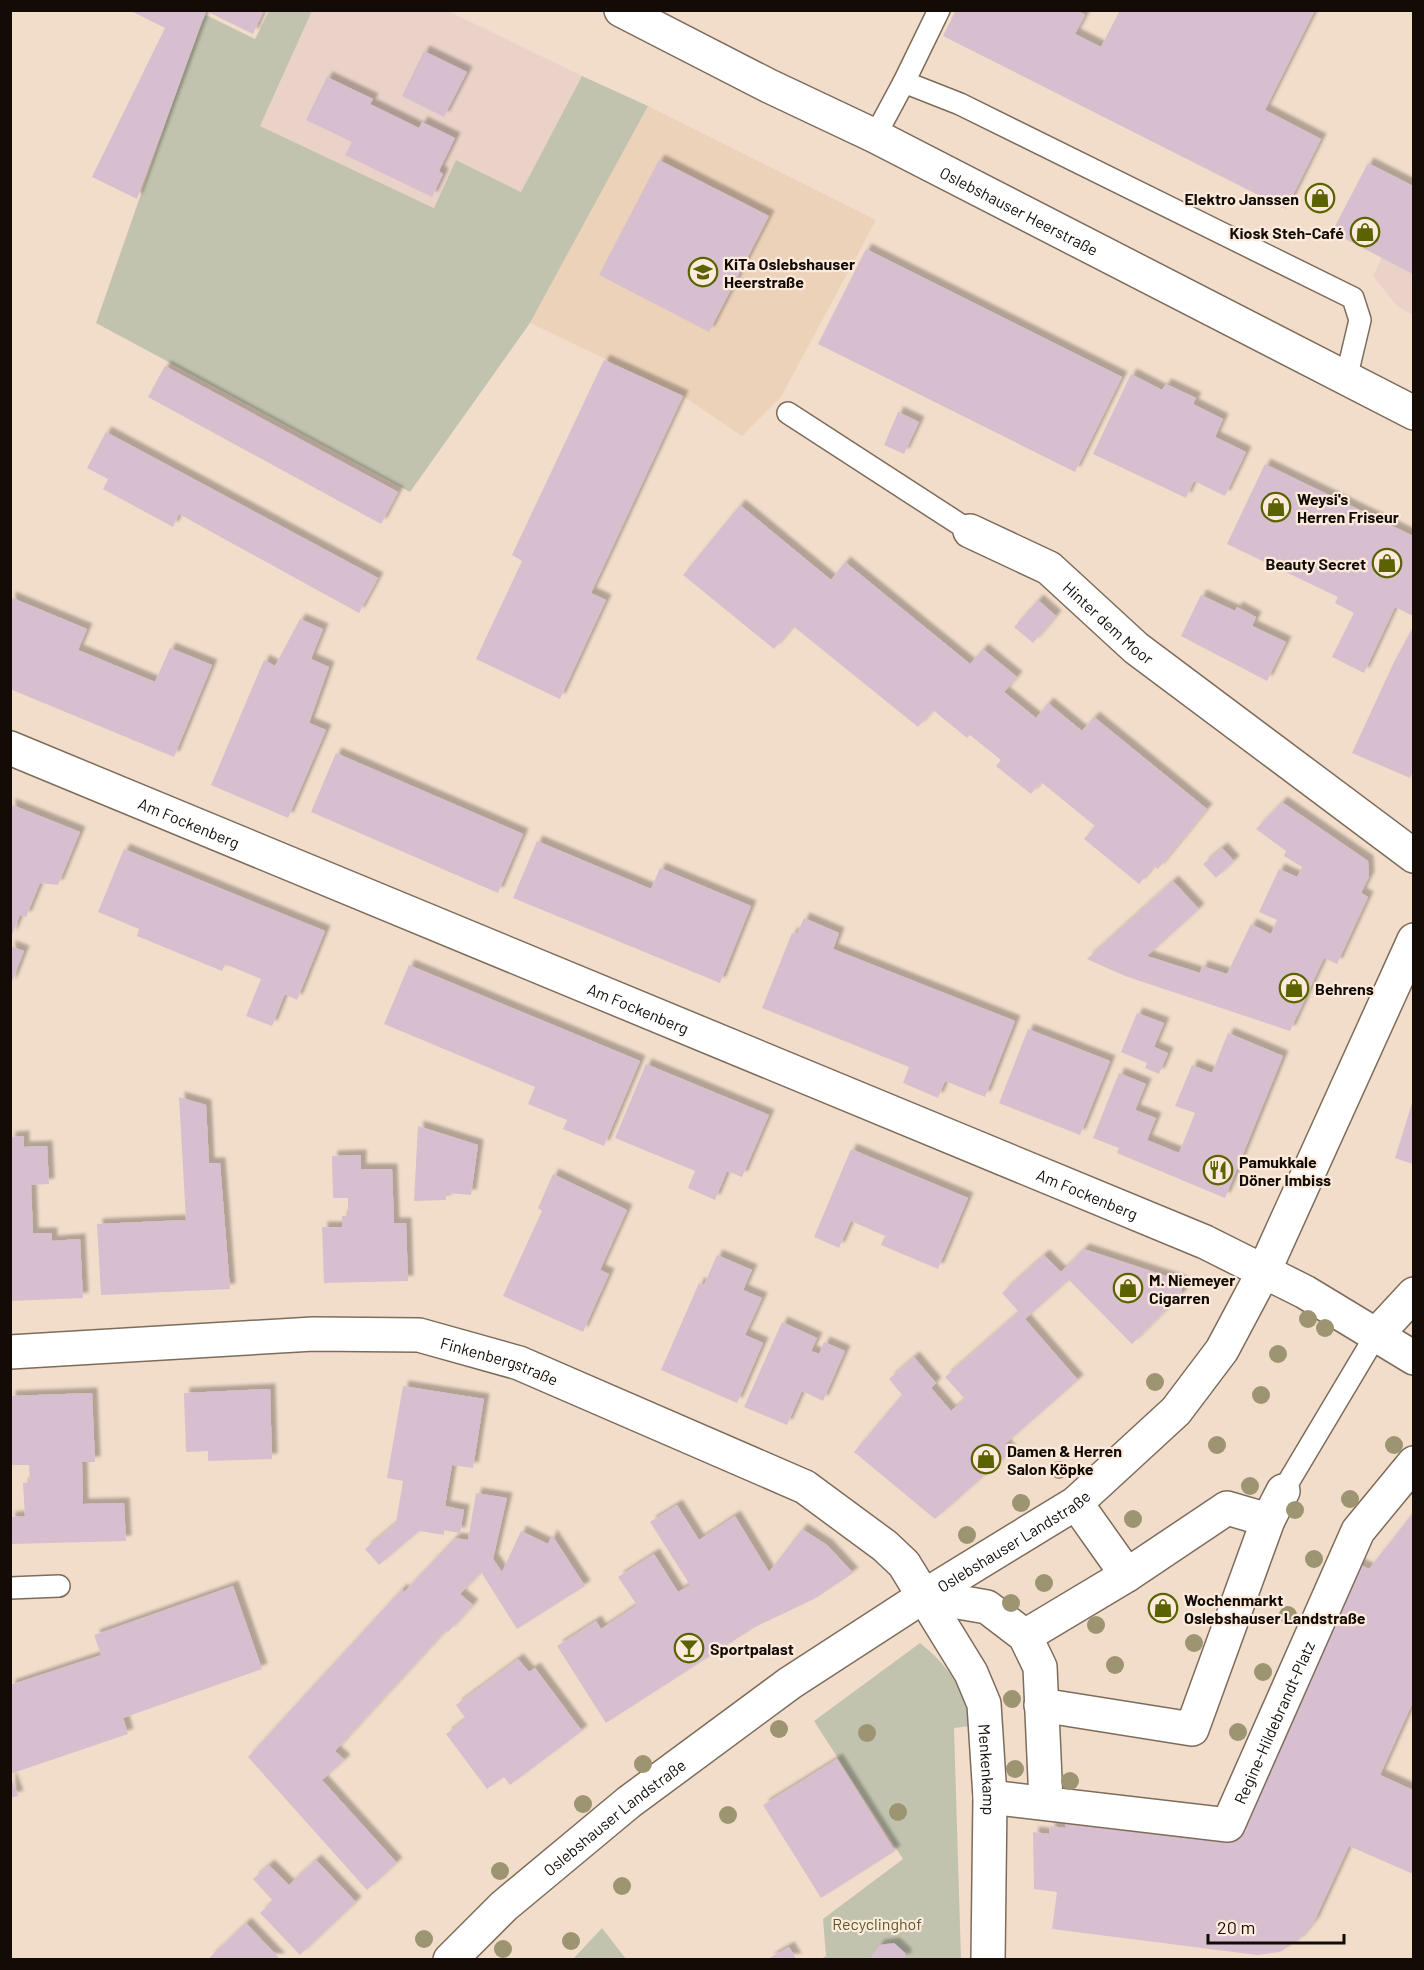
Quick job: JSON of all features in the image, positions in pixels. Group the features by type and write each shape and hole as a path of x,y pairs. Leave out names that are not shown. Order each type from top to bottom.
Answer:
{"street":[{"name":"Oslebshauser Heerstraße","path":"621,10 770,86 875,136 1413,413"},
{"name":"Hinter dem Moor","path":"970,531 1048,568 1136,648 1413,856"},
{"name":"Am Fockenberg","path":"10,748 1205,1242 1264,1271 1413,1358"},
{"name":"Oslebshauser Landstraße","path":"450,1959 504,1906 628,1802 790,1683 924,1596 1076,1503 1176,1411 1222,1350 1264,1271 1413,940"},
{"path":"1376,1335 1413,1294"},
{"name":"Finkenbergstraße","path":"10,1352 313,1334 419,1335 519,1363 805,1488 885,1546 904,1564 924,1596"},
{"name":"Regine-Hildebrandt-Platz","path":"990,1797 1228,1824 1358,1531 1413,1463"},
{"path":"1041,1705 1192,1729 1268,1520 1283,1491"},
{"path":"1076,1503 1127,1575"},
{"path":"1025,1636 1127,1575 1227,1508 1268,1520"},
{"path":"924,1596 987,1607 1025,1636 1040,1667 1046,1802"},
{"name":"Menkenkamp","path":"924,1596 971,1673 984,1704 990,1797 988,1959"}],"lane":[{"path":"875,136 939,10"},
{"path":"903,81 960,104 1353,298 1360,320 1346,379"},
{"name":"Hinter dem Moor","path":"788,413 970,531"},
{"path":"1283,1491 1376,1335"},
{"path":"10,1588 59,1586"}],"shaded area":[{"path":"312,11 448,11 582,76 521,192 457,160 435,208 260,126"},
{"name":"KiTa Oslebshauser Heerstraße","path":"648,106 876,220 781,397 742,436 683,396 530,323"},
{"path":"1413,192 1413,315 1397,306 1373,276"}],"green space":[{"path":"269,11 312,11 260,126 434,208 456,160 521,192 582,76 648,106 530,323 410,492 96,323 200,25 206,15 255,39"},
{"name":"Recyclinghof","path":"920,1643 939,1660 954,1679 964,1701 971,1726 954,1728 961,1959 821,1959 826,1956 823,1919 903,1859 814,1721"},
{"path":"602,1928 626,1959 573,1959"}],"building":[{"path":"129,10 264,10 253,34 206,11 137,199 92,177 165,28"},
{"path":"956,10 1077,10 1085,15 1075,34 1101,47 1120,10 1315,10 1265,110 1321,139 1286,209 943,36"},
{"path":"424,51 467,72 444,117 402,96"},
{"path":"327,77 373,99 370,104 419,128 422,122 455,138 439,171 443,174 432,197 345,155 352,142 306,120"},
{"path":"659,160 769,216 709,332 599,275"},
{"path":"1368,163 1413,186 1413,274 1332,232"},
{"path":"866,249 1122,377 1075,472 818,344"},
{"path":"604,360 683,396 591,593 606,600 560,699 476,659 522,561 512,555"},
{"path":"165,366 398,492 381,524 148,397"},
{"path":"1131,374 1162,390 1166,384 1196,398 1193,404 1223,419 1215,437 1246,452 1225,496 1194,481 1186,498 1093,454"},
{"path":"898,412 919,422 904,454 884,445"},
{"path":"106,432 378,578 359,613 179,514 173,527 103,489 108,479 87,468"},
{"path":"1265,464 1413,536 1413,616 1395,607 1364,673 1332,657 1354,613 1335,603 1338,597 1227,544"},
{"path":"740,505 831,580 845,562 970,664 983,649 1017,677 1004,692 1036,718 1048,703 1082,731 1094,717 1207,809 1158,869 1154,866 1139,884 1084,839 1095,826 1041,782 1031,794 996,766 1001,760 970,735 967,738 933,710 918,727 793,626 774,649 683,575"},
{"path":"1201,595 1235,611 1237,607 1256,617 1252,626 1286,642 1267,681 1181,636"},
{"path":"10,597 87,629 78,650 155,682 170,648 212,665 174,757 10,689"},
{"path":"1038,600 1056,616 1033,643 1014,627"},
{"path":"300,619 323,629 311,659 329,667 309,723 326,730 288,818 211,785 264,660 275,666"},
{"path":"1413,627 1413,771 1410,778 1352,753 1394,662"},
{"path":"336,753 523,834 498,893 311,812"},
{"path":"1282,802 1368,861 1369,877 1361,893 1368,897 1337,964 1324,958 1290,1031 1125,976 1087,959 1173,881 1199,909 1147,956 1200,973 1202,966 1227,974 1251,924 1271,934 1277,920 1259,912 1279,869 1297,877 1302,867 1284,856 1286,851 1256,829"},
{"path":"10,804 80,832 58,885 40,883 26,917 20,915 11,937"},
{"path":"537,841 651,889 660,868 751,906 720,983 513,898"},
{"path":"1222,848 1234,861 1216,878 1203,864"},
{"path":"124,849 325,931 297,1000 285,994 272,1026 246,1016 261,979 225,964 222,971 137,936 139,929 98,912"},
{"path":"804,918 839,933 833,949 1015,1021 985,1097 945,1081 938,1098 903,1083 909,1067 762,1008 792,933 797,934"},
{"path":"10,946 24,951 11,984 10,984"},
{"path":"409,965 640,1061 604,1146 563,1129 567,1120 528,1104 535,1087 384,1024"},
{"path":"1137,1013 1164,1023 1154,1047 1168,1053 1159,1074 1145,1068 1147,1063 1121,1052"},
{"path":"1028,1029 1110,1061 1080,1135 999,1103"},
{"path":"1228,1033 1283,1056 1225,1198 1117,1153 1119,1148 1093,1138 1119,1073 1146,1084 1135,1110 1156,1118 1147,1140 1179,1153 1195,1113 1175,1106 1192,1065 1212,1073"},
{"path":"646,1064 769,1115 742,1177 727,1171 715,1200 688,1188 695,1171 615,1138"},
{"path":"179,1097 206,1105 209,1163 220,1163 230,1289 101,1295 97,1224 186,1220"},
{"path":"1413,1100 1413,1164 1395,1158"},
{"path":"418,1126 478,1145 471,1195 446,1193 446,1200 414,1201"},
{"path":"24,1136 24,1147 47,1146 49,1184 31,1185 33,1233 52,1233 52,1241 80,1239 83,1298 10,1301 10,1137"},
{"path":"851,1149 968,1198 938,1269 881,1245 885,1236 851,1221 839,1248 814,1237"},
{"path":"361,1155 361,1169 392,1169 394,1223 406,1223 408,1281 324,1283 322,1227 342,1227 342,1216 348,1216 348,1198 333,1198 332,1156"},
{"path":"553,1174 627,1210 600,1270 609,1274 583,1332 503,1296 542,1211 538,1208"},
{"path":"1084,1249 1181,1281 1182,1294 1132,1344 1069,1280 1025,1319 1078,1380 1005,1444 1011,1452 935,1519 854,1452 902,1395 889,1379 914,1357 936,1383 931,1388 951,1411 965,1399 945,1377 1019,1312 1002,1293 1044,1255 1061,1272"},
{"path":"717,1255 752,1270 743,1290 762,1298 745,1335 763,1343 737,1403 661,1370 699,1283 704,1285"},
{"path":"782,1322 817,1338 811,1351 819,1354 824,1342 845,1351 823,1401 802,1391 787,1425 744,1407"},
{"path":"403,1386 484,1399 473,1468 452,1465 445,1506 464,1510 460,1533 444,1530 444,1535 419,1531 379,1565 365,1549 396,1523 403,1481 387,1478"},
{"path":"270,1389 272,1459 208,1461 208,1451 186,1452 184,1393"},
{"path":"92,1393 95,1462 82,1462 83,1504 124,1503 126,1541 10,1544 10,1517 25,1516 23,1483 30,1482 29,1465 12,1465 10,1396"},
{"path":"476,1493 507,1498 493,1559 502,1572 521,1531 548,1544 552,1535 585,1586 517,1629 481,1572 460,1594 473,1605 448,1632 446,1630 335,1751 345,1760 322,1780 397,1863 367,1890 248,1757 402,1589 404,1592 455,1538 468,1540"},
{"path":"677,1505 699,1540 735,1516 769,1572 802,1529 827,1545 853,1573 814,1599 755,1627 606,1723 557,1646 596,1621 601,1629 637,1605 618,1577 654,1554 678,1592 690,1585 650,1522"},
{"path":"1413,1513 1413,1702 1380,1775 1413,1790 1413,1874 1349,1846 1314,1922 1299,1940 1280,1952 1257,1955 1052,1929 1057,1892 1034,1889 1033,1832 1049,1834 1050,1826 1065,1828 1067,1818 1242,1831 1355,1562 1369,1569"},
{"path":"233,1586 262,1669 123,1718 128,1734 10,1774 10,1685 101,1655 94,1635"},
{"path":"518,1659 529,1672 535,1668 582,1731 510,1785 504,1777 487,1789 446,1734 466,1719 456,1705"},
{"path":"837,1759 895,1851 821,1898 763,1805"},
{"path":"10,1775 18,1796 10,1798"},
{"path":"316,1860 356,1902 300,1955 260,1913 273,1901 253,1879 269,1865 289,1885"},
{"path":"246,1923 280,1959 208,1959 219,1949"},
{"path":"894,1943 905,1953 906,1959 870,1959 879,1945"},
{"path":"789,1947 796,1959 768,1959"}],"place":[{"name":"Elektro Janssen","path":"1320,198"},
{"name":"Kiosk Steh-Café","path":"1365,232"},
{"name":"KiTa Oslebshauser Heerstraße","path":"703,272"},
{"name":"Weysi's Herren Friseur","path":"1276,507"},
{"name":"Beauty Secret","path":"1387,563"},
{"name":"Behrens","path":"1294,988"},
{"name":"Pamukkale Döner Imbiss","path":"1218,1170"},
{"name":"M. Niemeyer Cigarren","path":"1128,1288"},
{"name":"Damen & Herren Salon Köpke","path":"986,1459"},
{"name":"Wochenmarkt Oslebshauser Landstraße","path":"1163,1608"},
{"name":"Sportpalast","path":"689,1648"}]}
